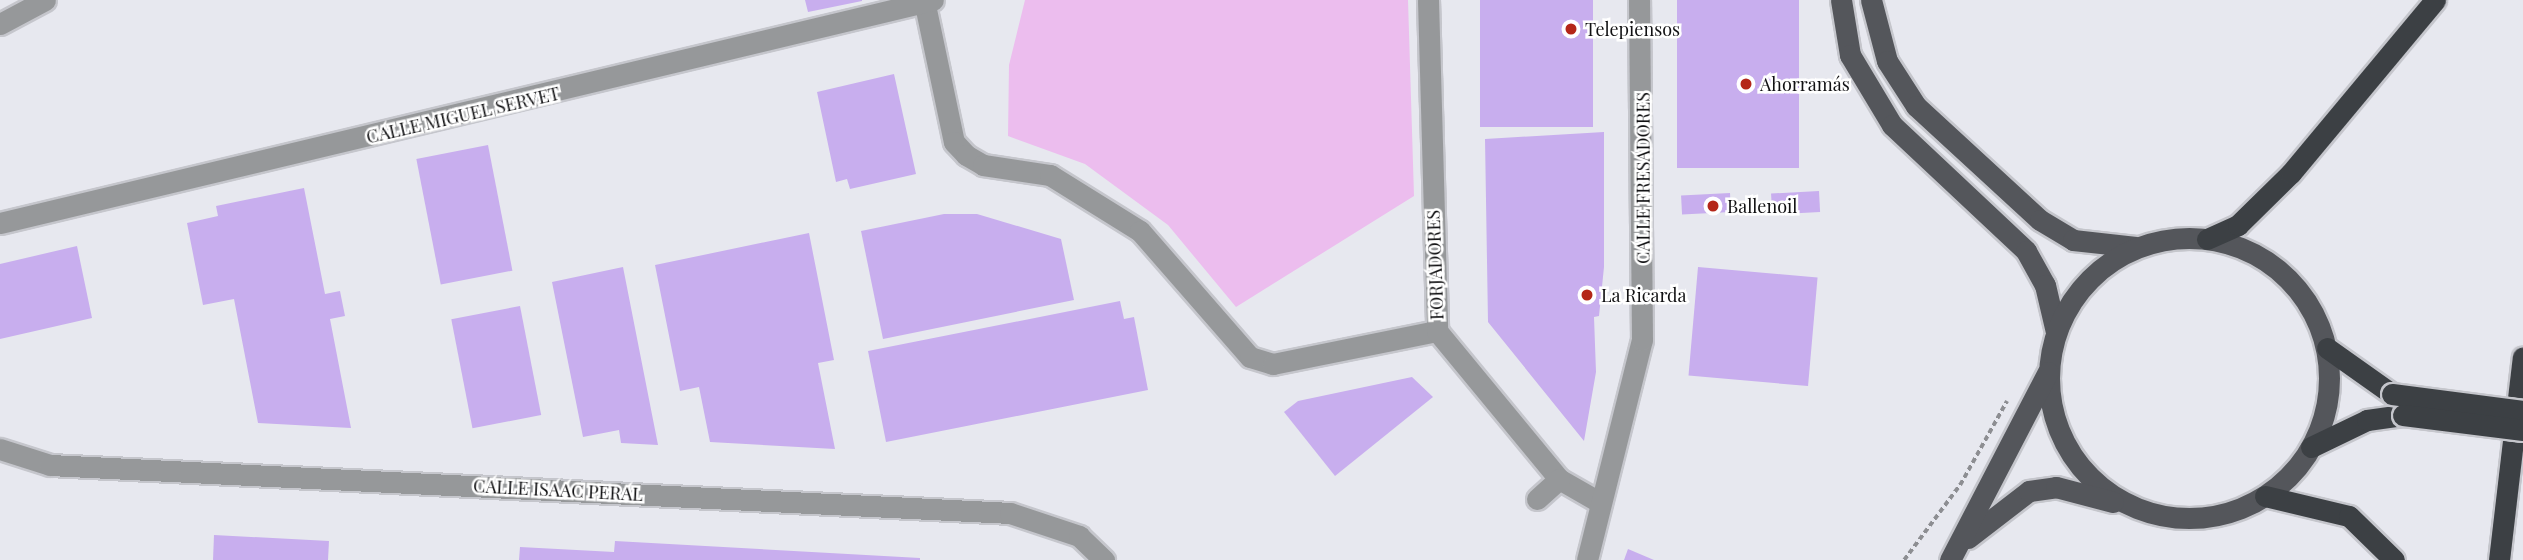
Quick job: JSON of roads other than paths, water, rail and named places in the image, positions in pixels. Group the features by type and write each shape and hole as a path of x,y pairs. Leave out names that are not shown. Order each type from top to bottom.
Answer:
{"highway":[{"path":"2207,239 2238,225 2291,173 2435,0"},
{"path":"2326,348 2392,394 2523,411"},
{"path":"2499,560 2523,357"},
{"path":"2311,447 2367,420 2403,415 2523,430"},
{"path":"2265,496 2349,516 2394,560"}],"main road":[{"path":"1840,0 1850,55 1892,125 2026,251 2045,285 2056,332"},
{"path":"1871,0 1887,61 1935,123 2040,220 2073,240 2138,247 2207,239 2248,250 2284,274 2311,308 2326,348 2328,399 2311,447 2265,496 2200,518 2132,507 2056,487 2029,491 1953,555"},
{"path":"2132,507 2096,484 2069,452 2052,413 2049,370 2056,332 2075,296 2103,267 2138,247"},
{"path":"1953,555 2049,370"}],"street":[{"path":"0,24 45,0"},
{"name":"FORJADORES","path":"1428,0 1437,331 1559,480 1601,503"},
{"name":"CALLE FRESADORES","path":"1587,560 1642,340 1639,0"},
{"path":"927,2 954,142 966,155 983,165 1050,175 1140,231 1250,357 1273,364 1437,331"},
{"name":"CALLE MIGUEL SERVET","path":"0,223 927,2"},
{"name":"CALLE ISAAC PERAL","path":"0,449 50,465 1010,513 1079,536 1104,560"},
{"path":"1537,499 1559,480"}],"place":[{"name":"Telepiensos","path":"1571,29"},
{"name":"Ahorramás","path":"1746,84"},
{"name":"Ballenoil","path":"1713,206"},
{"name":"La Ricarda","path":"1587,295"}]}
